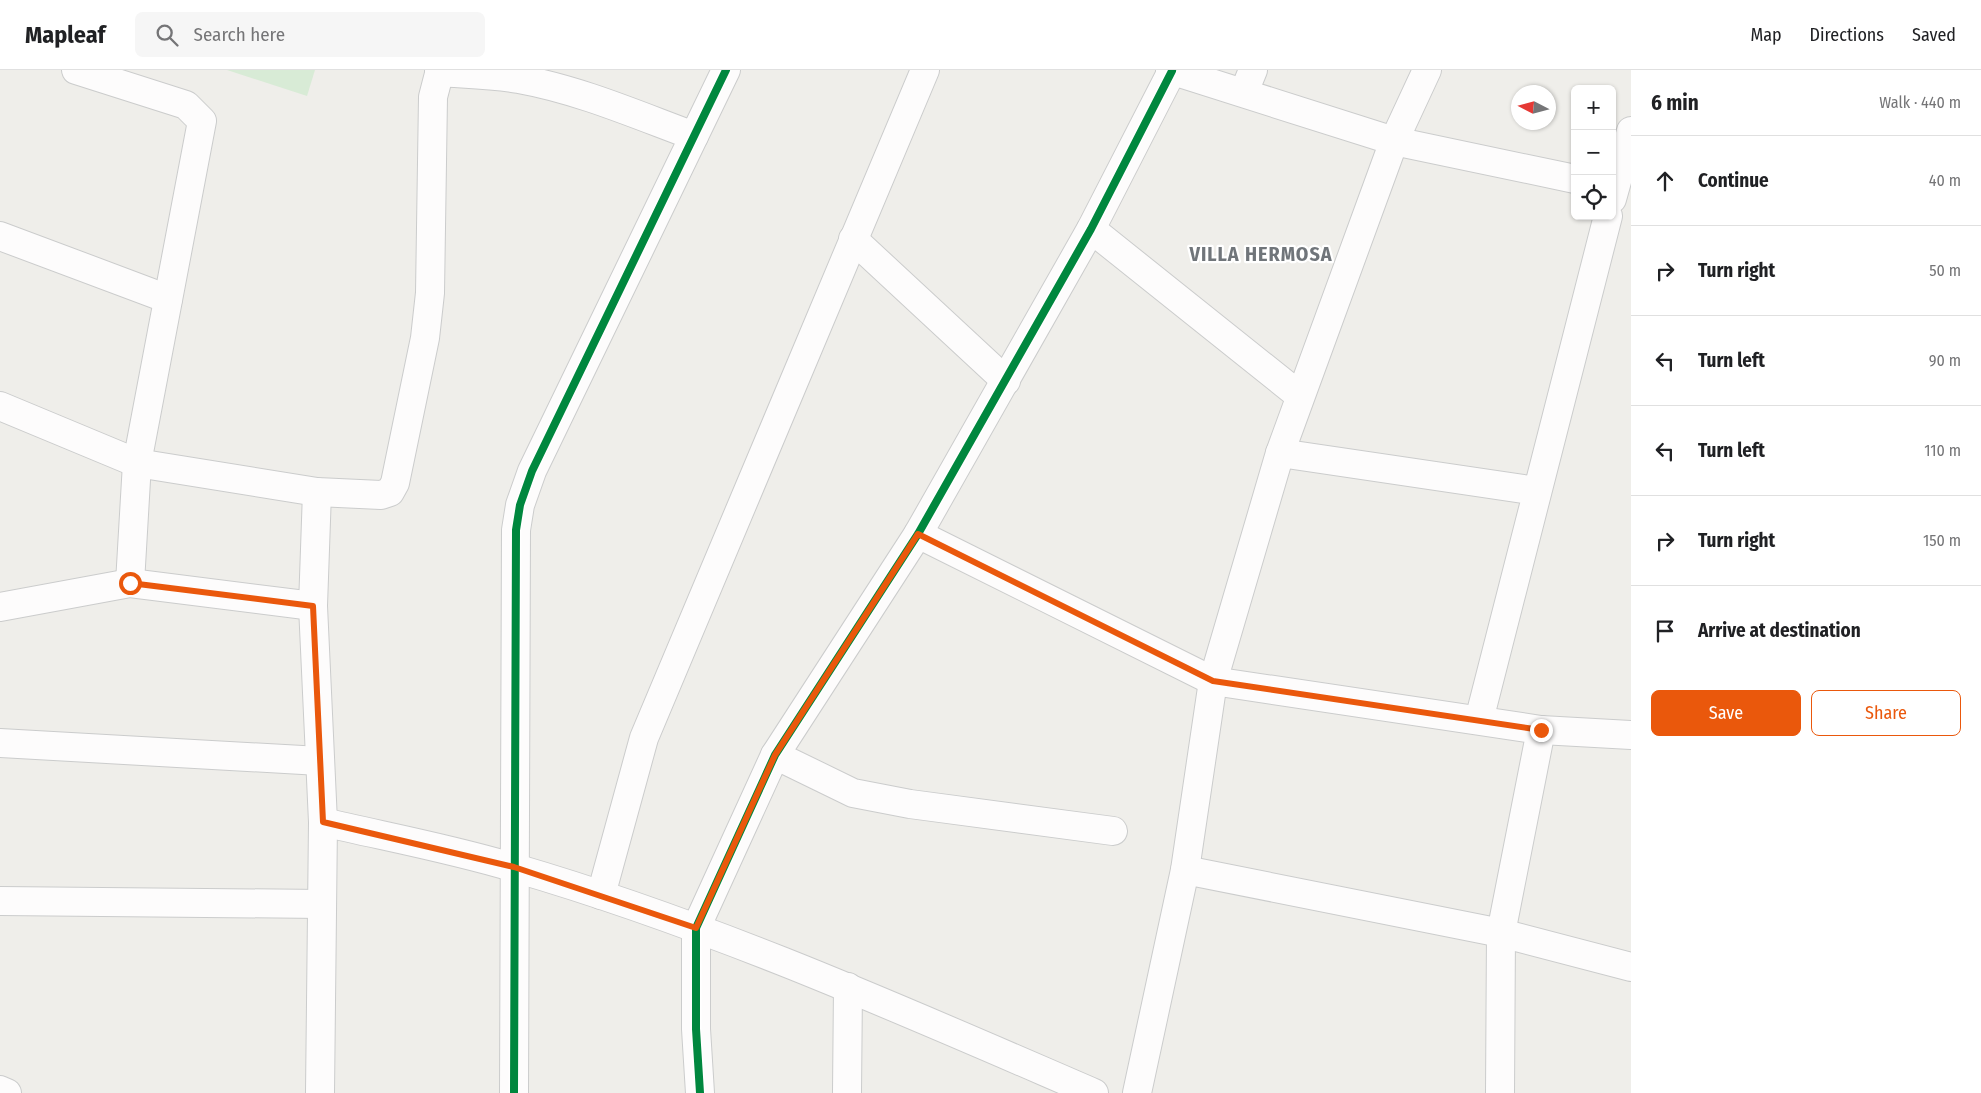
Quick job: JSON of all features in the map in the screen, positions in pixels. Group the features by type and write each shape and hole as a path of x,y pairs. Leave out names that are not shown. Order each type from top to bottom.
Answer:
{"street":[{"path":"76,70 186,105 202,121 137,463 130,583"},
{"path":"514,1093 516,530 520,505 532,471 726,70"},
{"path":"601,895 644,738 925,70"},
{"path":"700,1093 696,1029 696,928 775,755 918,534 1006,381 1090,228 1171,70 1248,81 1394,141 1571,178"},
{"path":"1136,1093 1185,870 1213,681 1280,453 1394,141 1427,70"},
{"path":"0,406 137,463 317,492 381,495 390,492 395,483 425,338 430,292 433,97 439,71 518,79 590,97 694,136"},
{"path":"1618,191 1631,131"},
{"path":"1479,720 1607,220"},
{"path":"1090,228 1300,396"},
{"path":"0,236 168,299"},
{"path":"853,239 1006,381"},
{"path":"1280,453 1537,491"},
{"path":"317,492 313,606 323,822 320,1093"},
{"path":"918,534 1213,681 1541,730 1631,735"},
{"path":"0,607 130,583 313,606"},
{"path":"1500,1093 1501,933 1541,730"},
{"path":"0,743 320,761"},
{"path":"775,755 853,793 910,804 1114,831"},
{"path":"323,822 514,867 696,928 848,987 1094,1093"},
{"path":"1185,870 1501,933 1631,967"},
{"path":"0,902 322,904"},
{"path":"847,1093 848,987"},
{"path":"0,1090 7,1093"}],"green space":[{"path":"227,70 315,70 307,96"}],"cycle path":[{"path":"514,1093 516,530 520,505 532,471 726,70"},
{"path":"700,1093 696,1029 696,928 775,755 918,534 1091,229 1172,71"}],"district":[{"name":"VILLA HERMOSA","path":"1261,254"}],"route":[{"path":"130,583 313,606 323,822 514,867 696,928 775,755 918,534 1213,681 1541,730"}]}
